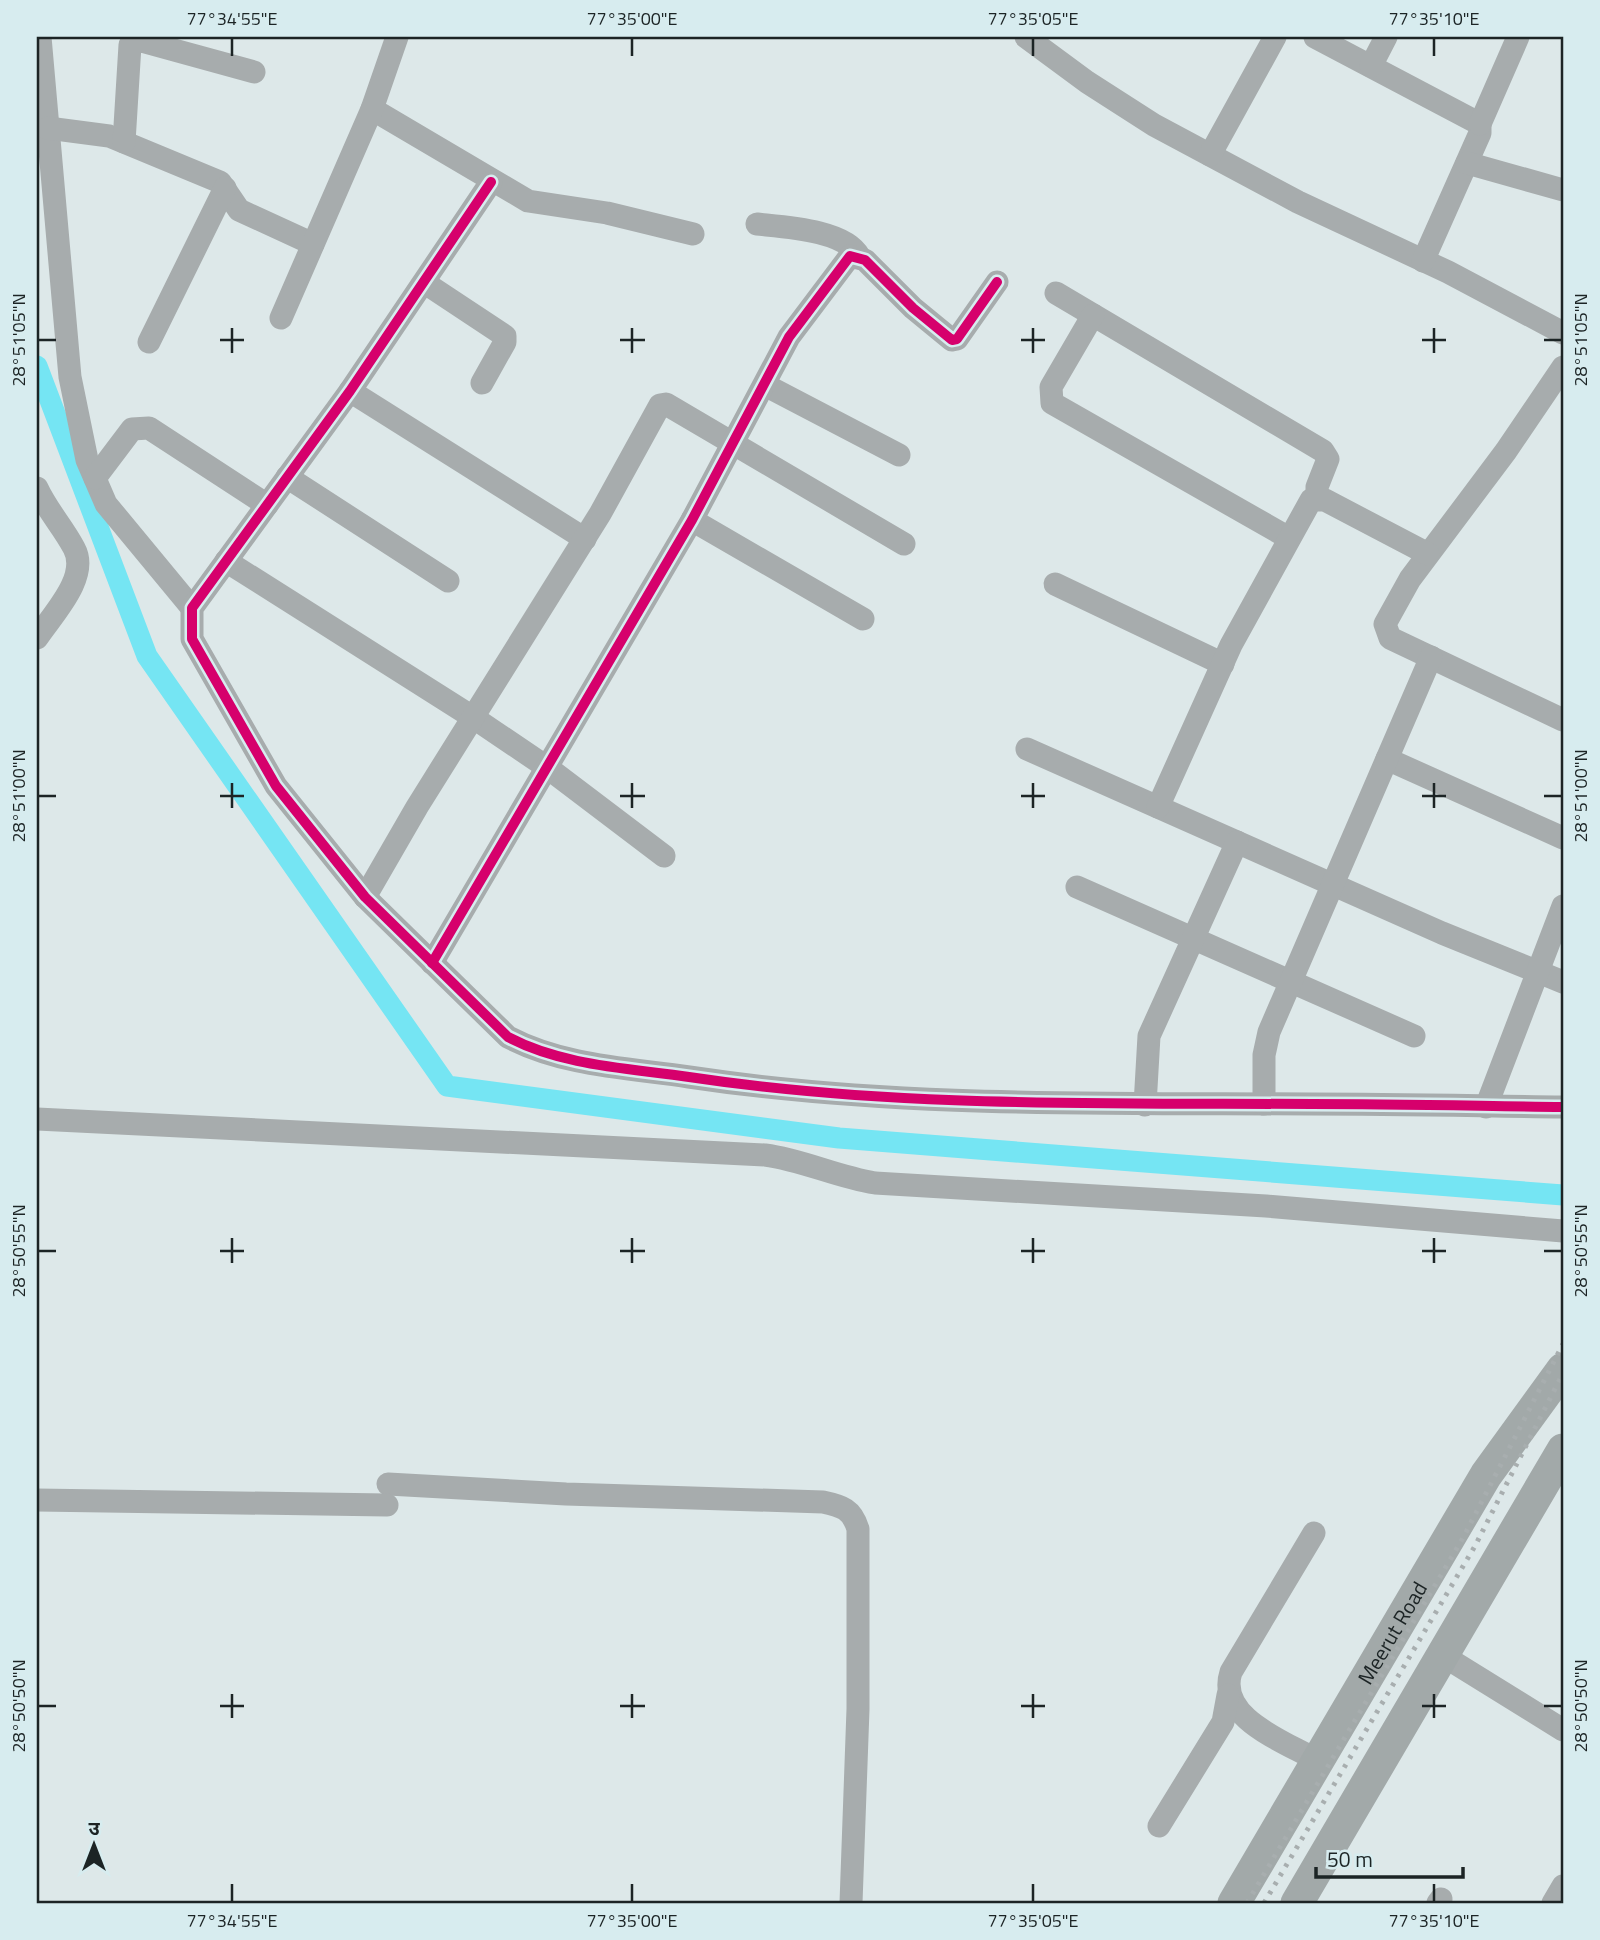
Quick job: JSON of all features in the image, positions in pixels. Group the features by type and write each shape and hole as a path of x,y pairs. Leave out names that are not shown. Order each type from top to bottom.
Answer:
{"highway":[{"name":"Meerut Road","path":"1234,1903 1486,1475 1563,1369"},
{"path":"1297,1903 1563,1450"}],"street":[{"path":"40,37 70,377 87,460 106,504 191,608 192,639 276,786 365,897 508,1037 535,1051 566,1059 757,1087 905,1099 1145,1105 1563,1107"},
{"path":"281,318 372,109 397,37"},
{"path":"1026,37 1087,82 1154,125 1298,202 1423,261 1563,333"},
{"path":"1210,155 1275,37"},
{"path":"1315,37 1480,124"},
{"path":"1371,65 1387,37"},
{"path":"1423,261 1480,133 1480,124 1518,37"},
{"path":"124,142 130,45 134,39 254,72"},
{"path":"372,109 491,183 537,204 607,213 693,234"},
{"path":"48,128 99,133 220,182 239,210 313,244"},
{"path":"1467,163 1563,190"},
{"path":"191,608 350,391 491,183"},
{"path":"149,342 225,188"},
{"path":"757,224 798,228 850,243 859,256 952,340 957,339 997,282"},
{"path":"432,963 692,520 794,328 850,256 859,256"},
{"path":"425,283 505,335 505,342 482,383"},
{"path":"1056,293 1323,450 1328,459 1317,487 1317,499"},
{"path":"1093,315 1051,387 1052,403 1289,538"},
{"path":"1563,367 1409,579 1385,624 1390,638 1563,720"},
{"path":"765,385 899,455"},
{"path":"350,391 585,539"},
{"path":"365,897 585,539 660,405 666,404 904,544"},
{"path":"95,478 132,429 149,428 267,505"},
{"path":"287,477 448,581"},
{"path":"37,488 75,549 78,563 76,580 37,638"},
{"path":"1158,807 1223,663 1306,507 1317,499 1325,500 1428,554"},
{"path":"692,520 863,619"},
{"path":"226,561 474,718 548,768 664,856"},
{"path":"1055,584 1223,663"},
{"path":"1264,1104 1266,1042 1431,657"},
{"path":"1027,749 1332,884 1563,982"},
{"path":"1387,759 1563,838"},
{"path":"1145,1105 1149,1036 1237,842"},
{"path":"1077,887 1414,1036"},
{"path":"1486,1107 1563,906"},
{"path":"37,1119 765,1155 786,1158 850,1179 875,1183 1266,1206 1563,1231"},
{"path":"37,1500 566,1494 823,1502 842,1506 854,1515 858,1529 858,1709 851,1903"},
{"path":"1159,1826 1223,1722 1231,1672 1314,1533"},
{"path":"1442,1655 1563,1730"},
{"path":"1228,1695 1250,1721 1318,1761"},
{"path":"1553,1903 1563,1886"}],"waterway":[{"path":"37,366 147,656 447,1086 839,1138 1563,1195"}],"railway":[{"path":"1247,1903 1463,1538 1563,1344"},
{"path":"1264,1903 1475,1546 1563,1373"}],"cycle path":[{"path":"491,182 350,391 192,608 192,639 276,786 365,897 508,1037 551,1054 596,1064 766,1087 844,1094 1000,1102 1563,1107"},
{"path":"432,963 692,520 789,337 850,256 865,260 913,308 952,340 957,339 997,282"}]}
